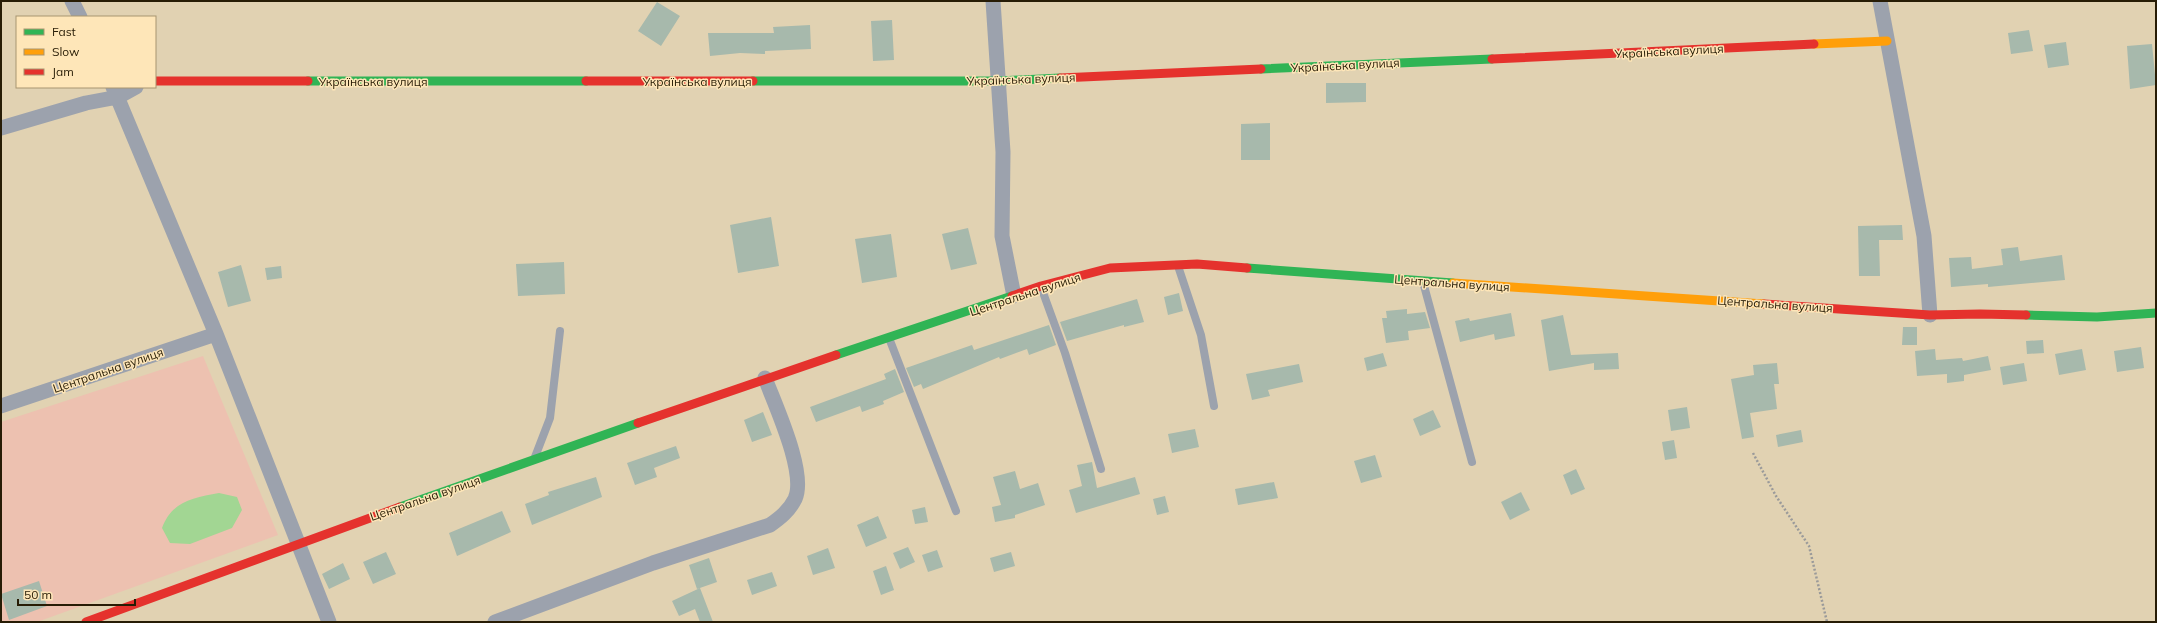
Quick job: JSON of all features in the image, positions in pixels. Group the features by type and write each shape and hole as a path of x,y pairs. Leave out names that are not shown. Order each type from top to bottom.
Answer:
{"street":[{"path":"72,1 80,16"},
{"path":"993,1 1003,152 1002,236 1014,296"},
{"path":"1880,1 1924,236 1930,315"},
{"name":"Українська вулиця","path":"156,81 999,81 1887,41"},
{"path":"1,128 132,88"},
{"path":"116,92 216,334 329,622"},
{"name":"Центральна вулиця","path":"86,622 298,543 765,378 889,338 1041,286 1110,268 1197,264 1423,281 1930,315 1996,314 2062,318 2136,316 2156,313"},
{"name":"Центральна вулиця","path":"1,406 216,334"},
{"path":"495,622 653,563 770,525 785,514 795,498 799,476 783,423 765,378"}],"lane":[{"path":"1178,265 1200,335 1214,406"},
{"path":"1423,281 1472,462"},
{"path":"1041,286 1065,353 1100,469"},
{"path":"534,460 550,418 560,331"},
{"path":"889,338 956,511"}],"path":[{"path":"1753,453 1776,496 1809,546 1827,622"}],"shaded area":[{"path":"203,356 278,535 37,622 1,622 1,422"},
{"path":"219,493 237,497 242,510 232,528 190,544 170,543 162,528 171,512 184,502"}],"building":[{"path":"657,2 680,16 661,46 638,31"},
{"path":"892,20 894,60 873,61 871,21"},
{"path":"810,25 811,49 765,51 765,54 740,53 710,56 708,33 774,33 773,27"},
{"path":"2029,30 2033,51 2011,54 2008,33"},
{"path":"2066,42 2069,65 2048,68 2044,45"},
{"path":"2152,44 2156,85 2130,89 2127,46"},
{"path":"1326,83 1366,83 1366,102 1326,103"},
{"path":"1270,123 1270,160 1241,160 1241,124"},
{"path":"771,217 779,266 738,273 730,225"},
{"path":"1902,225 1903,240 1879,240 1880,276 1859,276 1858,226"},
{"path":"968,228 977,264 951,270 942,234"},
{"path":"891,234 897,277 862,283 855,239"},
{"path":"2018,247 2020,261 2062,255 2065,280 1988,287 1988,284 1951,287 1949,258 1971,257 1972,269 2003,265 2001,249"},
{"path":"564,262 565,294 518,296 516,264"},
{"path":"241,265 251,301 228,307 218,272"},
{"path":"281,266 282,278 267,280 265,268"},
{"path":"1179,293 1183,311 1168,315 1164,297"},
{"path":"1137,299 1144,322 1124,327 1124,325 1067,341 1060,322"},
{"path":"1407,309 1407,314 1425,312 1430,328 1408,331 1409,340 1386,343 1382,318 1387,318 1386,311"},
{"path":"1511,313 1515,336 1495,340 1494,334 1460,342 1455,321 1469,318 1470,321"},
{"path":"1563,315 1571,355 1618,353 1619,369 1594,370 1594,363 1549,371 1541,320"},
{"path":"1049,325 1056,345 1029,355 1027,349 1000,359 999,357 923,389 921,384 914,387 906,368 972,345 974,350"},
{"path":"1903,327 1917,327 1917,345 1902,345"},
{"path":"2043,340 2044,353 2027,354 2026,341"},
{"path":"2141,347 2144,368 2117,372 2114,351"},
{"path":"1935,349 1936,360 1962,358 1963,361 1988,356 1991,370 1964,375 1964,381 1947,383 1947,374 1917,376 1915,351"},
{"path":"2082,349 2086,370 2059,375 2055,354"},
{"path":"1383,353 1387,366 1367,371 1364,358"},
{"path":"1777,363 1779,384 1774,384 1777,409 1750,413 1754,437 1742,439 1731,379 1754,375 1753,365"},
{"path":"2024,363 2027,381 2003,385 2000,367"},
{"path":"1299,364 1303,382 1268,390 1270,396 1252,400 1246,374"},
{"path":"895,369 904,392 883,401 884,404 862,412 860,406 816,422 810,407 886,379 884,374"},
{"path":"1687,407 1690,428 1671,431 1668,410"},
{"path":"1433,410 1441,427 1420,436 1413,419"},
{"path":"763,412 772,435 752,442 744,420"},
{"path":"1195,429 1199,447 1172,453 1168,434"},
{"path":"1801,430 1803,442 1778,447 1776,435"},
{"path":"1674,440 1677,458 1665,460 1662,442"},
{"path":"676,446 680,458 654,468 657,477 635,485 627,463"},
{"path":"1375,455 1382,477 1361,483 1354,461"},
{"path":"1092,462 1097,488 1135,477 1140,494 1076,513 1069,490 1082,486 1077,465"},
{"path":"1576,469 1585,489 1571,495 1563,475"},
{"path":"1015,471 1020,489 1038,483 1045,505 1015,515 1015,518 995,522 992,507 1001,505 993,477"},
{"path":"596,477 602,497 532,525 525,504 549,495 548,492"},
{"path":"1274,482 1278,498 1238,505 1235,489"},
{"path":"1521,492 1530,510 1510,520 1501,502"},
{"path":"1165,496 1169,512 1157,515 1153,499"},
{"path":"925,507 928,522 915,524 912,510"},
{"path":"502,511 511,532 457,556 449,533"},
{"path":"878,516 887,538 866,547 857,525"},
{"path":"908,547 915,562 900,569 893,553"},
{"path":"828,548 835,568 813,575 807,556"},
{"path":"937,550 943,567 928,572 922,555"},
{"path":"386,552 396,574 373,584 363,562"},
{"path":"1011,552 1015,566 994,572 990,558"},
{"path":"709,558 717,582 697,589 689,565"},
{"path":"343,563 350,579 329,589 322,574"},
{"path":"886,566 894,590 881,595 873,571"},
{"path":"772,572 777,586 752,595 747,580"},
{"path":"39,581 47,606 9,620 1,594"},
{"path":"700,588 713,622 700,622 695,609 679,616 672,601"}],"traffic: fast":[{"path":"1261,69 1492,59"},
{"path":"753,81 999,81 1060,78"},
{"path":"308,81 586,81"},
{"path":"1247,268 1453,283"},
{"path":"836,355 1012,296"},
{"path":"2026,315 2097,317 2156,313"},
{"path":"400,507 638,423"}],"traffic: slow":[{"path":"1814,44 1887,41"},
{"path":"1453,283 1764,304"}],"traffic: jam":[{"path":"1492,59 1814,44"},
{"path":"1060,78 1261,69"},
{"path":"156,81 308,81"},
{"path":"586,81 753,81"},
{"path":"1012,296 1041,286 1110,268 1197,264 1247,268"},
{"path":"1764,304 1930,315 2026,315"},
{"path":"638,423 836,355"},
{"path":"86,622 400,507"}]}
